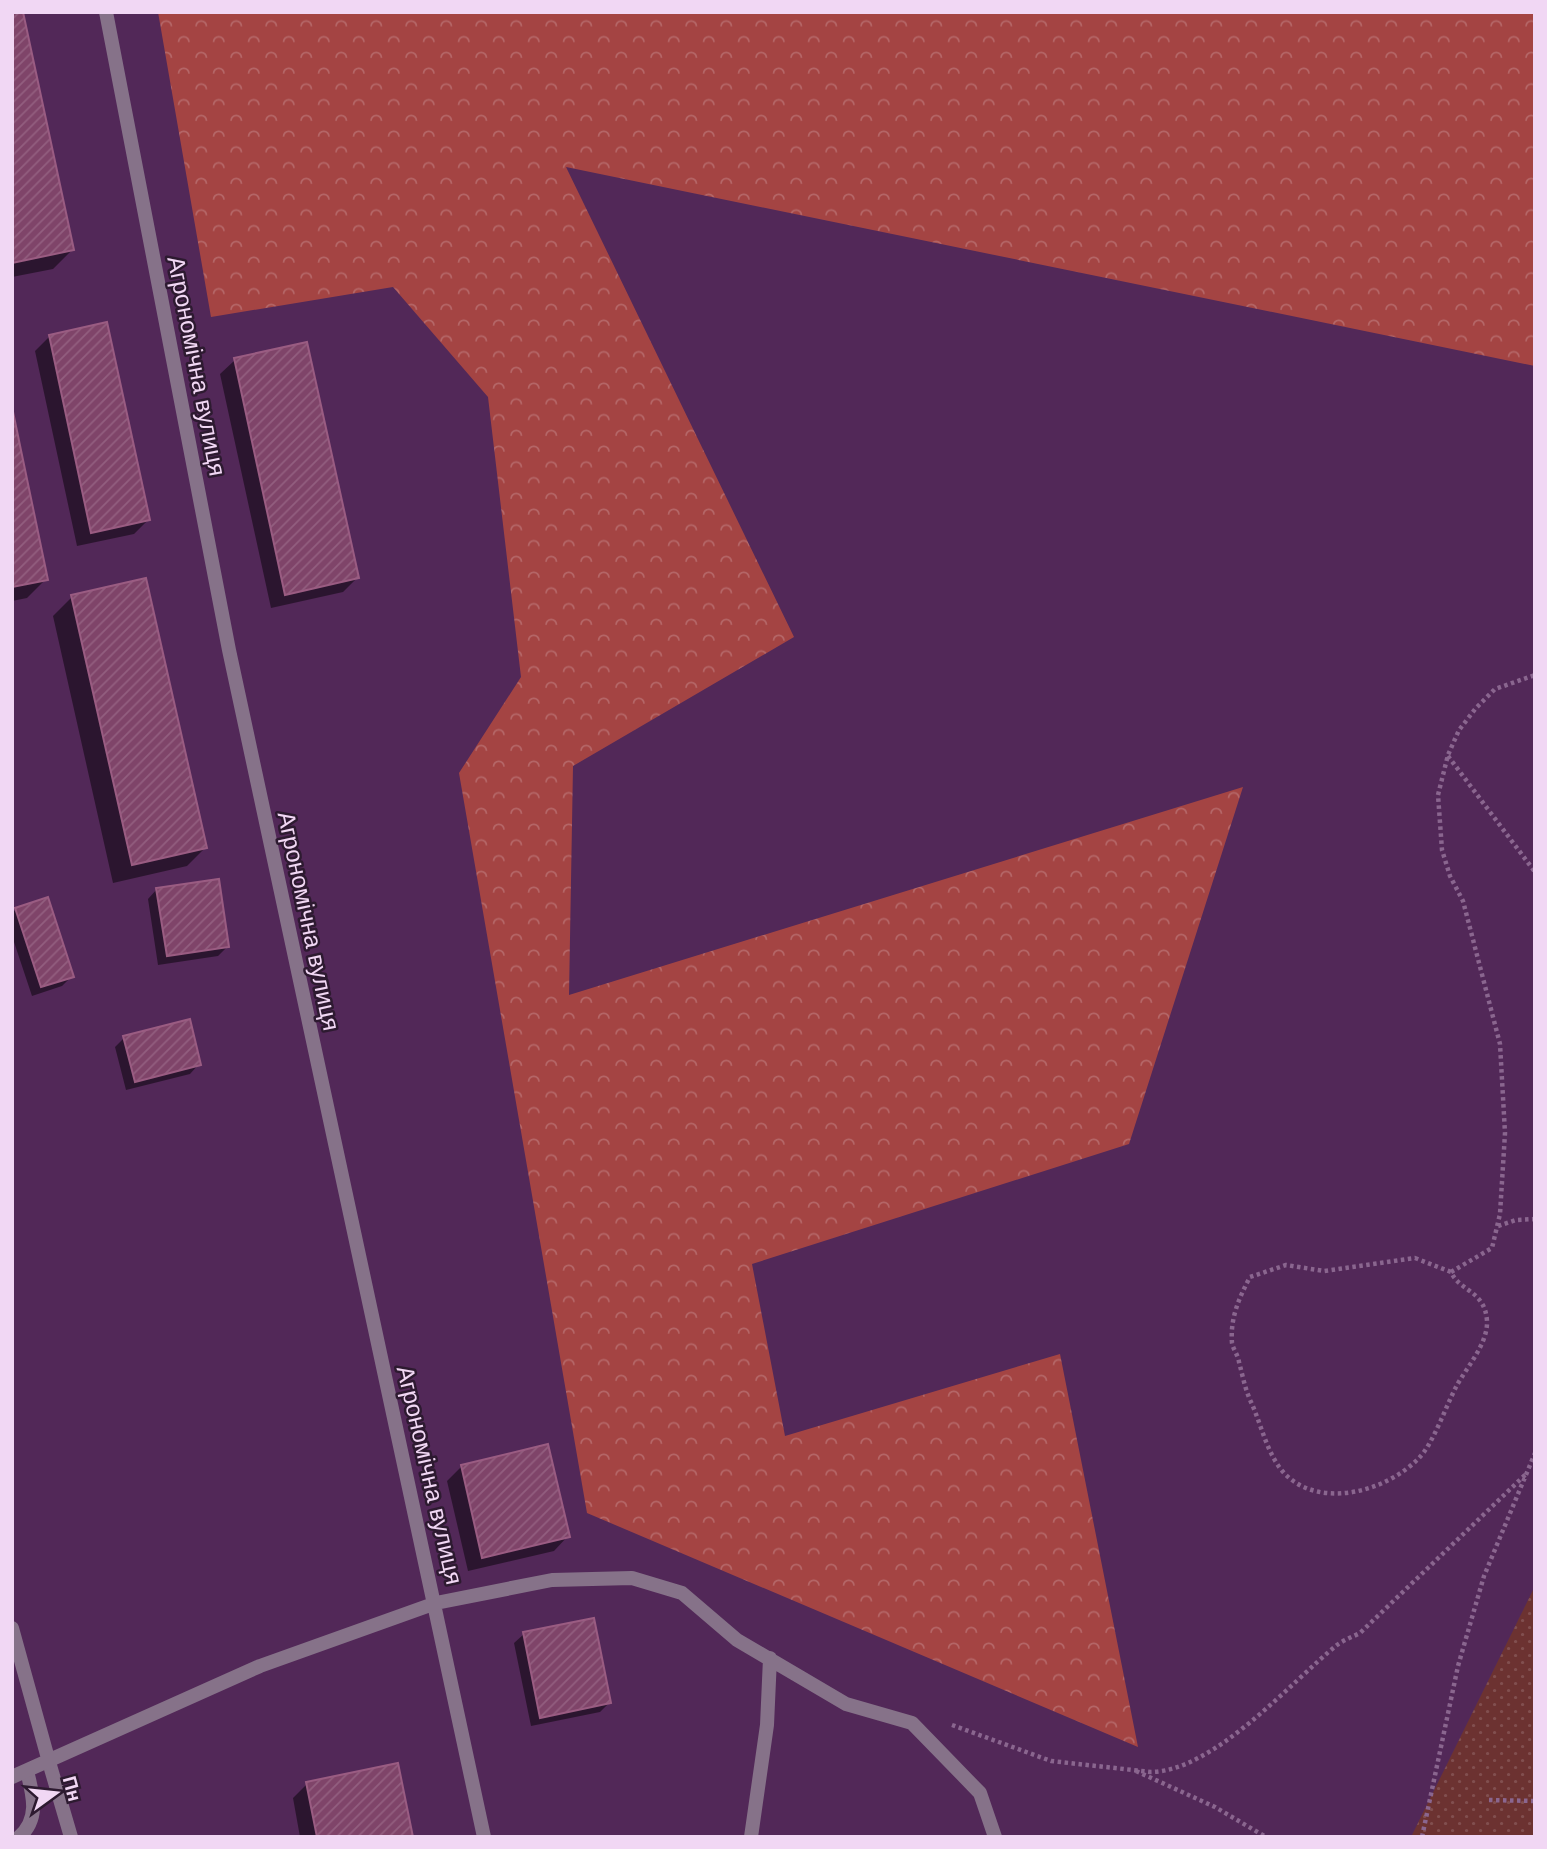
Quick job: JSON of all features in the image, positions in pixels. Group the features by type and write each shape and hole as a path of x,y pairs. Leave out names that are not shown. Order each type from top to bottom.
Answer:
{"street":[{"name":"Агрономічна вулиця","path":"106,12 232,664 341,1183 436,1603 484,1837"},
{"path":"12,1777 260,1666 436,1603 552,1580 632,1578 682,1593 737,1640 845,1704 912,1723 980,1793 995,1837"},
{"path":"12,1628 71,1837"},
{"path":"751,1837 767,1725 770,1658"},
{"path":"19,1837 28,1829 35,1803 27,1771"}],"path":[{"path":"1451,1272 1492,1248 1497,1226 1505,1133 1500,1044 1463,901 1450,876 1438,836 1438,795 1448,755 1467,719 1495,689 1535,675"},
{"path":"1448,755 1535,872"},
{"path":"1497,1226 1516,1220 1535,1219"},
{"path":"1415,1258 1451,1272 1454,1279 1474,1291 1482,1301 1487,1322 1481,1345 1420,1457 1388,1479 1343,1494 1323,1494 1302,1487 1286,1475 1272,1457 1244,1389 1239,1359 1232,1344 1234,1308 1250,1277 1286,1265 1324,1271 1415,1258"},
{"path":"1422,1837 1458,1666 1484,1576 1535,1452"},
{"path":"912,1723 960,1726 1051,1760 1163,1772 1238,1734 1337,1645 1360,1633 1527,1474"},
{"path":"1128,1768 1215,1807 1266,1837"},
{"path":"1489,1800 1535,1801"}],"green space":[{"path":"158,12 1535,12 1535,366 566,167 794,637 573,766 569,995 1243,787 1129,1144 752,1264 785,1436 1060,1354 1138,1747 587,1513 459,773 521,677 488,397 393,287 211,317"}],"shaded area":[{"path":"1535,1586 1535,1837 1411,1837"}],"building":[{"path":"12,12 23,12 74,250 12,263"},
{"path":"107,322 150,520 91,533 49,335"},
{"path":"307,342 359,578 285,595 234,358"},
{"path":"12,407 48,580 12,587"},
{"path":"146,578 207,848 132,865 71,595"},
{"path":"219,879 229,947 167,956 156,888"},
{"path":"48,897 74,977 41,987 15,908"},
{"path":"190,1019 201,1065 135,1082 123,1036"},
{"path":"548,1444 570,1537 482,1558 461,1465"},
{"path":"594,1618 611,1703 540,1718 523,1632"},
{"path":"398,1763 413,1837 317,1837 306,1782"}]}
